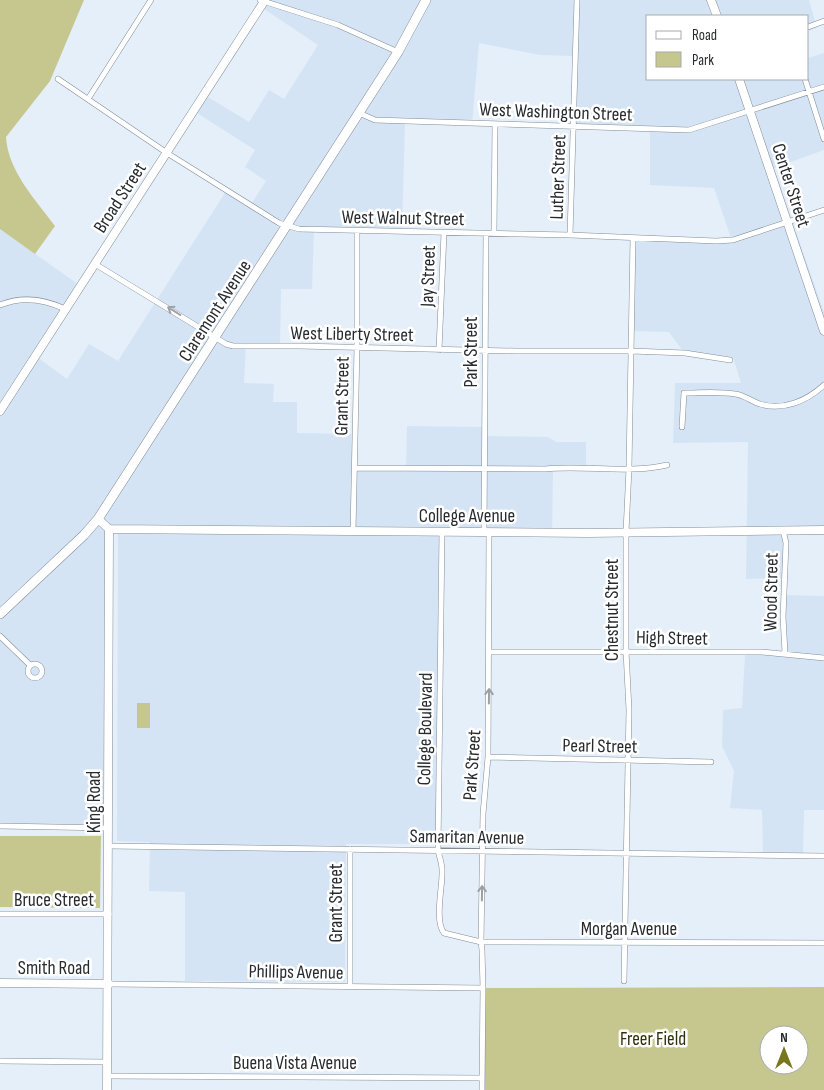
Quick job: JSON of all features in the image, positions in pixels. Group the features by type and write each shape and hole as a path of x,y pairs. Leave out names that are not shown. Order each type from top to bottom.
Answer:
{"main road":[{"name":"Claremont Avenue","path":"0,614 98,519 398,52 426,0"}],"street":[{"path":"88,99 151,0"},
{"path":"263,0 338,25 398,52"},
{"name":"Broad Street","path":"1,407 167,153 263,0"},
{"name":"Luther Street","path":"570,235 577,0"},
{"path":"711,0 717,15"},
{"path":"809,27 824,22"},
{"name":"West Walnut Street","path":"58,79 167,153 279,223 287,226 357,231 570,235 716,241 733,240 824,210"},
{"name":"Center Street","path":"739,80 824,329"},
{"path":"805,80 824,139"},
{"name":"West Washington Street","path":"359,113 375,120 689,130 824,87"},
{"path":"494,233 495,124"},
{"name":"Grant Street","path":"353,531 357,347 357,231"},
{"name":"Jay Street","path":"439,350 444,233"},
{"name":"Park Street","path":"482,1090 484,988 481,942 482,851 484,792 488,757 489,652 484,469 486,233"},
{"name":"Chestnut Street","path":"624,981 629,710 626,651 626,532 633,238"},
{"name":"West Liberty Street","path":"95,264 226,344 233,346 485,351 631,351 685,353 730,360"},
{"path":"0,305 9,302 32,300 52,303 66,309"},
{"path":"682,428 684,393 734,394 745,396 757,403 778,406 814,395 824,385"},
{"path":"355,468 545,469 563,467 654,469 667,465"},
{"path":"98,519 109,529"},
{"name":"College Avenue","path":"109,529 486,532 824,530"},
{"name":"King Road","path":"107,1090 109,984 109,529"},
{"name":"Wood Street","path":"783,530 786,542 783,616 786,653"},
{"name":"College Boulevard","path":"441,926 442,869 438,850 442,531"},
{"path":"0,636 30,665"},
{"name":"High Street","path":"489,652 786,653 824,658"},
{"name":"Pearl Street","path":"488,757 711,762"},
{"path":"0,826 109,828"},
{"name":"Samaritan Avenue","path":"109,846 824,856"},
{"name":"Grant Street","path":"350,849 350,986"},
{"name":"Bruce Street","path":"0,914 109,914"},
{"name":"Morgan Avenue","path":"441,926 442,931 448,935 481,942 824,944"},
{"name":"Smith Road","path":"0,983 109,984"},
{"name":"Phillips Avenue","path":"109,984 484,988"},
{"path":"0,1061 108,1062"},
{"name":"Buena Vista Avenue","path":"107,1076 482,1078"}],"shaded area":[{"path":"266,0 809,0 817,28 809,31 809,15 646,15 646,80 809,80 809,58 824,53 824,150 774,168 824,312 824,535 784,534 783,578 746,579 748,442 673,443 675,383 741,383 733,357 683,351 669,332 630,331 632,237 732,241 714,188 650,185 650,130 575,127 576,56 540,55 479,43 472,125 405,123 402,231 314,229 312,289 281,289 280,345 246,345 244,383 274,384 273,402 297,402 297,433 354,434 354,467 406,468 407,426 487,427 487,436 548,437 556,442 586,442 586,471 553,470 552,536 439,536 437,844 346,844 345,982 185,981 185,892 149,891 150,842 117,841 118,534 95,514 107,535 105,825 0,826 0,229 82,287 37,357 67,379 89,344 118,361 228,188 252,203 266,181 245,167 255,150 197,113 208,97 249,122 269,90 284,99 318,45 261,7"},
{"path":"782,595 824,596 824,810 804,810 803,853 763,852 762,810 730,808 734,771 722,746 723,710 742,708 745,654 783,653"}],"green space":[{"path":"0,0 84,0 50,81 6,137 8,149 17,173 55,226 35,254 0,229"},
{"path":"137,703 150,703 150,728 137,728"},
{"path":"0,836 101,836 100,908 0,907"},
{"name":"Freer Field","path":"824,987 824,1090 482,1090 483,988"}]}
